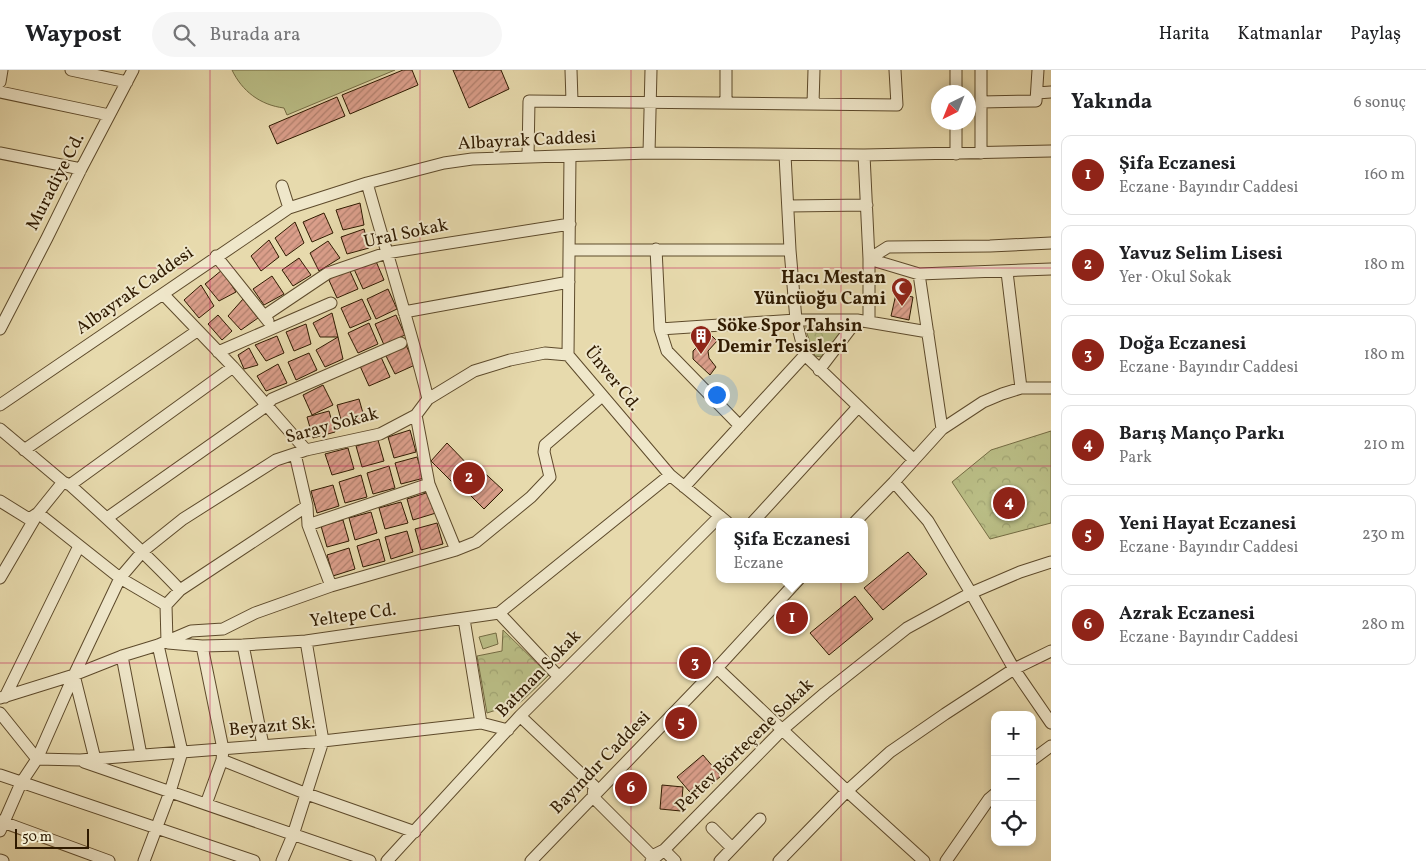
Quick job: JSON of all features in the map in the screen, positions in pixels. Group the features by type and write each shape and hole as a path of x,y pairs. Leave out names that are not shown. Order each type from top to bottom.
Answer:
{"street":[{"path":"0,82 2,70"},
{"path":"72,70 127,82"},
{"name":"Muradiye Cd.","path":"0,329 80,169 133,70"},
{"path":"572,70 572,101"},
{"path":"649,153 651,70"},
{"path":"726,70 726,103"},
{"path":"813,104 814,70"},
{"path":"528,157 529,100 896,105 895,70"},
{"path":"956,70 956,85"},
{"path":"981,70 981,153"},
{"path":"981,102 1036,101 1038,70"},
{"path":"0,92 109,115"},
{"path":"1037,93 1051,92"},
{"path":"956,130 956,154"},
{"name":"Albayrak Caddesi","path":"0,405 5,397 163,294 216,256 289,208 368,183 444,163 472,159 649,153 864,155 1051,151"},
{"path":"0,153 80,169"},
{"path":"785,155 796,320 805,355 914,460"},
{"path":"819,370 863,321 869,259 864,155"},
{"name":"Ünver Cd.","path":"570,156 568,355 670,475 722,518"},
{"path":"368,183 386,253 414,342 428,399"},
{"path":"282,186 289,208"},
{"path":"788,206 867,205"},
{"name":"Ural Sokak","path":"264,316 328,273 386,253 570,224"},
{"path":"869,259 888,247 990,246 1051,243"},
{"path":"656,249 660,329 667,351 740,426"},
{"path":"570,250 790,250"},
{"path":"216,256 274,328"},
{"path":"869,259 919,274 1051,269"},
{"path":"1007,272 1021,388"},
{"path":"919,274 942,429"},
{"path":"404,312 569,282"},
{"path":"163,294 233,367 306,450"},
{"path":"218,352 331,303"},
{"name":"Muradiye Cd.","path":"0,321 9,309"},
{"path":"660,329 796,320 863,321 928,332"},
{"path":"24,450 197,331"},
{"path":"107,518 266,406 272,399 401,343"},
{"name":"Saray Sokak","path":"1,824 21,783 37,759 120,578 143,551 183,519 276,460 306,450 380,434 416,415 428,399 474,371 510,360 545,353 568,355"},
{"path":"684,487 805,355"},
{"path":"0,578 38,513 66,483 233,367"},
{"path":"859,518 942,429 983,402 1021,388 1051,388"},
{"path":"162,644 190,631 223,629 255,613 330,586 456,550 476,542 531,497 550,477 544,452 545,445 602,396"},
{"path":"757,518 858,407"},
{"path":"416,415 429,484 456,550"},
{"path":"0,429 107,518 143,551 180,590"},
{"path":"295,454 307,506 308,525 330,586"},
{"path":"559,677 499,614 670,475"},
{"path":"894,482 928,522 972,593 1014,669 1051,723"},
{"path":"308,525 429,484"},
{"path":"0,501 29,519 38,513"},
{"path":"144,861 170,792 182,752 162,644 166,606 180,590 307,506"},
{"path":"38,513 120,578 166,606"},
{"name":"Batman Sokak","path":"388,861 520,716 716,526"},
{"path":"2,697 79,546"},
{"name":"Pertev Börteçene Sokak","path":"651,861 782,729 825,692 908,628 972,593 1020,572 1051,562"},
{"name":"Bayındır Caddesi","path":"531,861 717,668 795,583"},
{"name":"Yeltepe Cd.","path":"2,697 74,675 122,656 162,644 202,646 243,645 306,640 499,614"},
{"path":"464,619 481,723"},
{"path":"282,861 294,835 323,741 306,640"},
{"path":"243,645 263,745"},
{"path":"202,646 222,754 206,804"},
{"path":"779,861 847,791 890,752 1014,669 1051,651"},
{"path":"122,656 141,755"},
{"path":"717,668 924,861"},
{"path":"74,675 95,759"},
{"path":"0,713 37,759"},
{"path":"520,716 594,786 592,797 652,856 664,850 675,861"},
{"name":"Beyazıt Sk.","path":"37,759 80,760 182,752 222,754 263,745 323,741 481,723 508,730"},
{"path":"1036,757 1051,746"},
{"path":"222,754 307,794 415,832"},
{"path":"80,760 370,861"},
{"path":"0,775 254,861"},
{"path":"946,861 991,797"},
{"path":"720,861 760,819"},
{"path":"1,824 109,861"},
{"path":"712,828 732,848"}],"green space":[{"path":"232,70 395,70 287,115 284,108 267,104 253,96 236,78"},
{"path":"805,328 843,329 821,357 815,356"},
{"path":"1051,431 1051,523 990,539 952,482 991,450"},
{"path":"503,630 549,675 521,702 487,713 477,656 502,651"},
{"path":"496,633 498,644 483,649 479,637"}],"building":[{"path":"403,70 412,70 418,85 350,114 342,95"},
{"path":"453,70 501,70 509,89 469,108"},
{"path":"337,97 345,116 277,144 269,126"},
{"path":"360,203 364,225 343,230 336,210"},
{"path":"324,213 333,233 312,242 303,222"},
{"path":"295,222 304,243 286,256 275,238"},
{"path":"364,229 369,248 347,254 341,237"},
{"path":"269,240 279,257 261,271 251,256"},
{"path":"328,241 340,258 319,271 310,253"},
{"path":"299,258 311,275 293,286 282,270"},
{"path":"375,259 384,280 363,289 354,269"},
{"path":"349,269 358,289 337,298 328,278"},
{"path":"222,270 236,292 219,301 205,284"},
{"path":"272,276 284,294 264,305 253,289"},
{"path":"201,285 214,306 199,318 184,300"},
{"path":"388,289 397,309 376,319 367,299"},
{"name":"Hacı Mestan Yüncüoğu Cami","path":"896,294 913,297 909,320 891,316"},
{"path":"243,299 258,318 241,330 228,316"},
{"path":"362,299 371,319 350,328 341,308"},
{"path":"332,313 338,337 320,337 313,323"},
{"path":"218,315 232,331 222,340 208,324"},
{"path":"396,315 405,335 384,345 375,324"},
{"path":"369,323 378,344 358,353 348,333"},
{"path":"306,324 311,344 294,351 286,332"},
{"name":"Söke Spor Tahsin Demir Tesisleri","path":"710,334 717,341 708,351 709,358 716,367 710,375 693,359 693,351"},
{"path":"277,336 284,353 266,361 255,345"},
{"path":"338,337 343,359 325,367 316,350"},
{"path":"406,345 415,365 395,374 385,354"},
{"path":"249,348 258,365 244,369 238,355"},
{"path":"309,353 317,370 296,380 288,362"},
{"path":"381,357 390,377 369,386 360,366"},
{"path":"278,364 287,383 266,391 257,376"},
{"path":"323,385 333,405 312,415 303,395"},
{"path":"359,399 365,420 343,427 337,405"},
{"path":"329,411 335,432 313,438 307,417"},
{"path":"410,430 416,452 394,458 388,437"},
{"path":"378,440 384,461 362,467 356,446"},
{"path":"447,443 473,470 477,466 503,490 484,509 466,491 469,489 466,486 461,491 431,461"},
{"path":"348,448 354,469 332,475 325,454"},
{"path":"417,457 424,478 401,484 395,463"},
{"path":"389,466 395,488 373,494 367,473"},
{"path":"361,475 367,497 345,503 339,482"},
{"path":"333,485 339,506 317,513 311,491"},
{"path":"429,492 436,513 413,520 407,499"},
{"path":"401,502 408,523 385,529 379,508"},
{"path":"371,512 377,533 355,540 349,518"},
{"path":"343,520 349,541 327,547 321,526"},
{"path":"437,523 443,544 421,550 415,529"},
{"path":"407,531 413,552 391,559 385,537"},
{"path":"379,539 385,561 363,567 357,546"},
{"path":"349,548 355,569 333,576 327,555"},
{"path":"908,552 927,574 883,610 864,588"},
{"path":"855,596 873,619 829,655 810,633"},
{"path":"703,755 721,776 695,798 677,777"},
{"path":"662,785 683,787 681,811 660,809"}],"place":[{"name":"Hacı Mestan Yüncüoğu Cami","path":"902,307"},
{"name":"Söke Spor Tahsin Demir Tesisleri","path":"701,355"},
{"name":"Yavuz Selim Lisesi","path":"469,478"},
{"name":"Barış Manço Parkı","path":"1009,503"},
{"name":"Şifa Eczanesi","path":"792,618"},
{"name":"Doğa Eczanesi","path":"695,663"},
{"name":"Yeni Hayat Eczanesi","path":"681,723"},
{"name":"Azrak Eczanesi","path":"631,788"}]}
